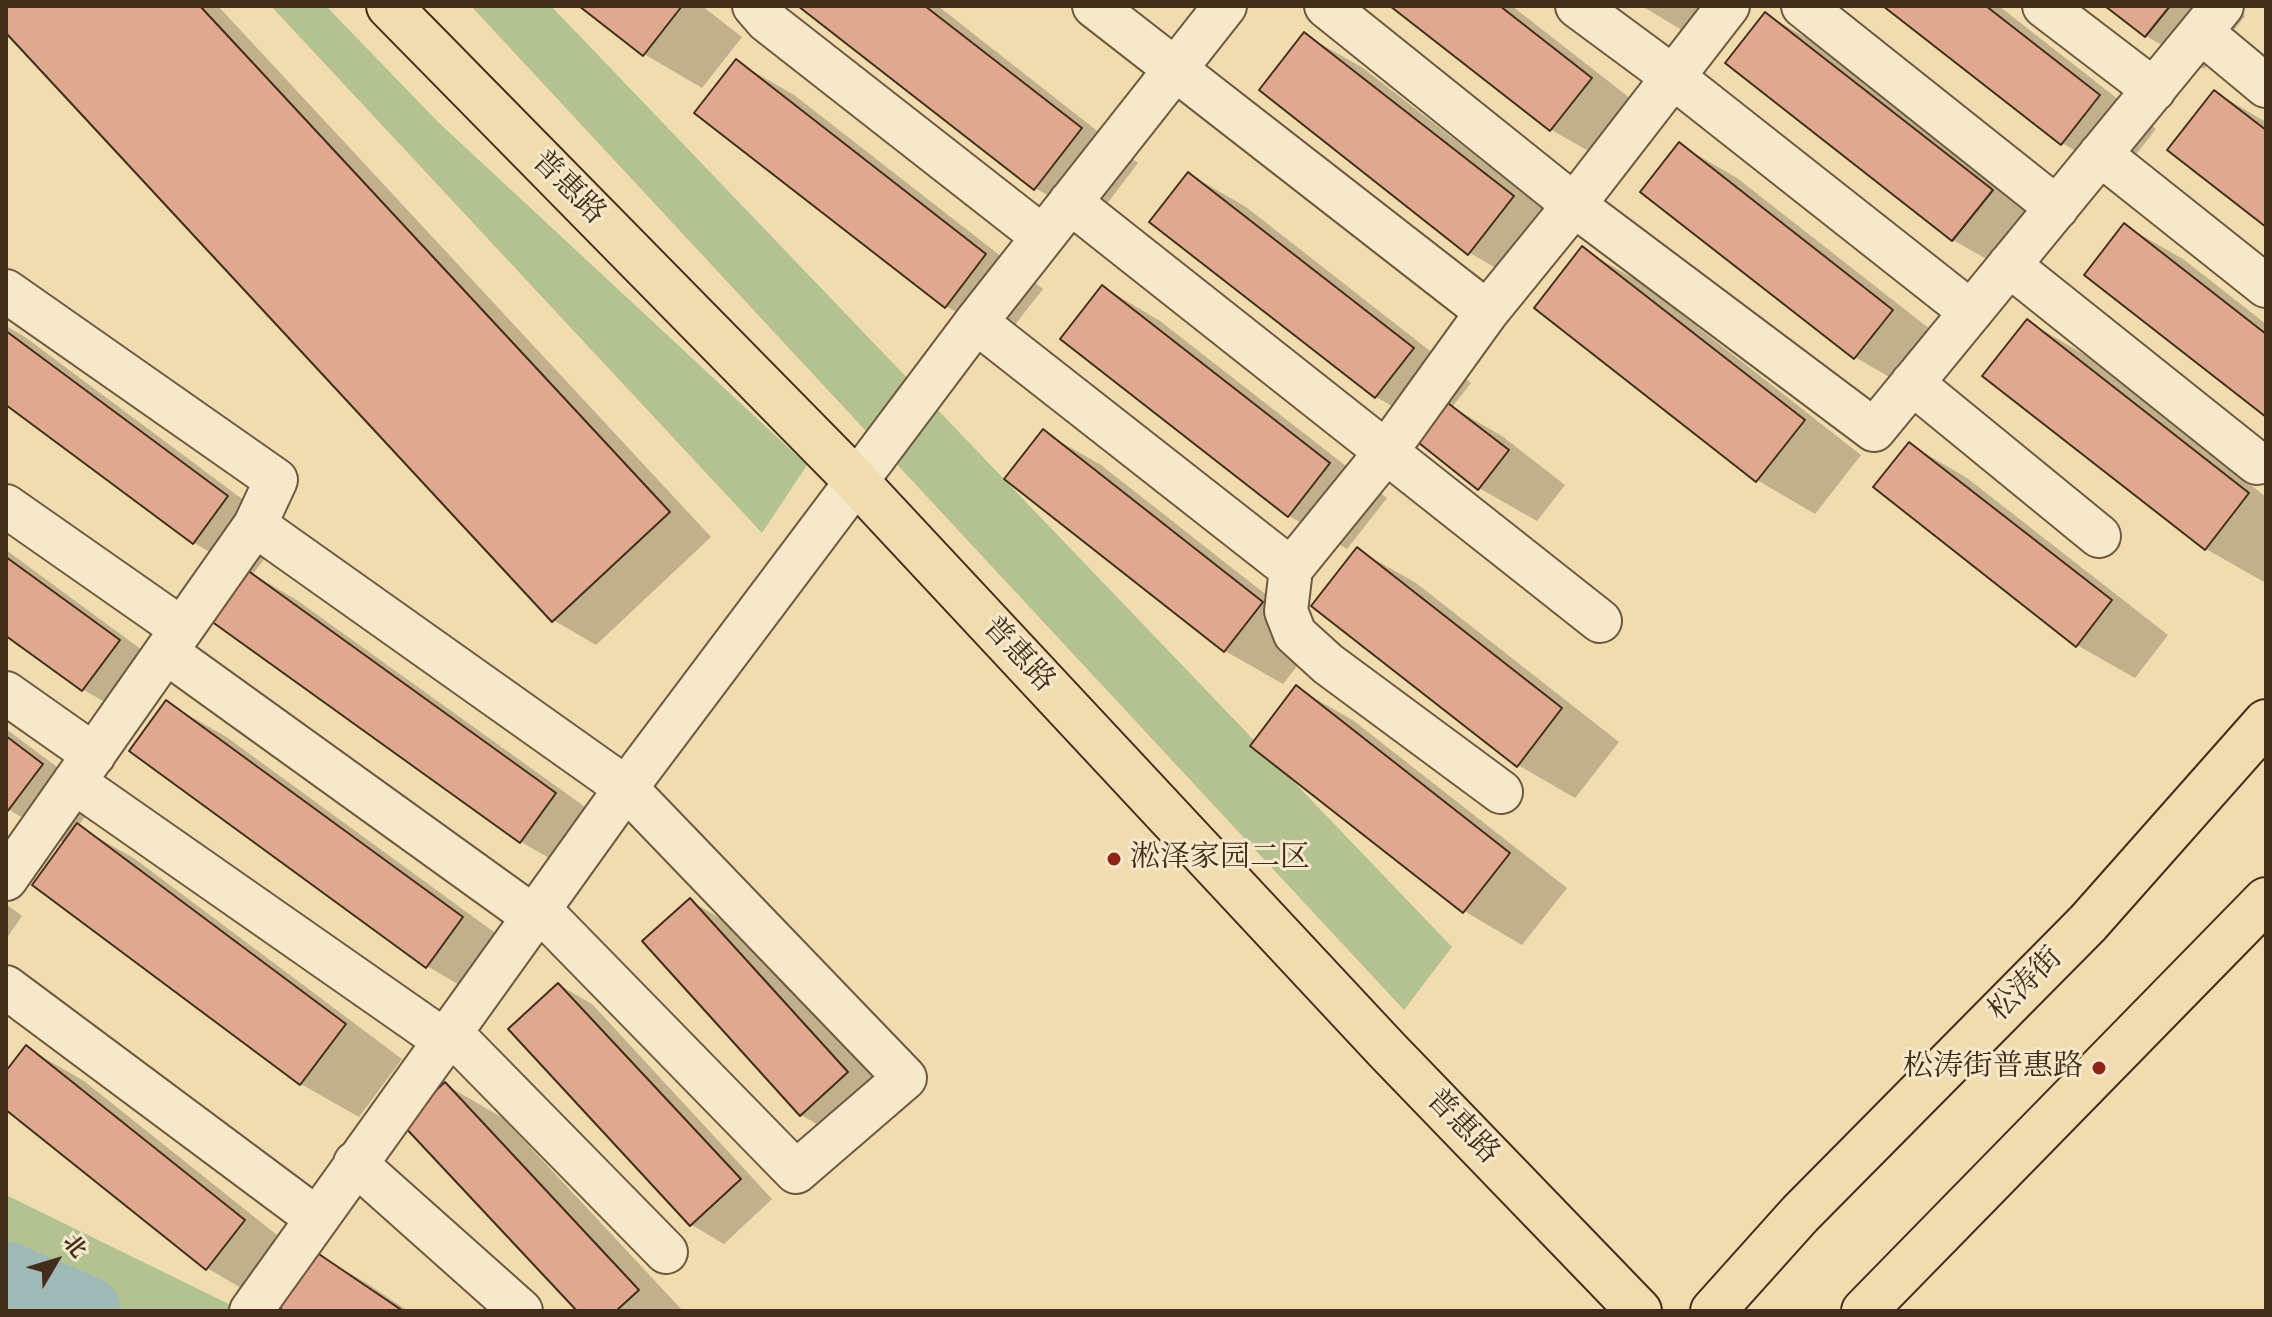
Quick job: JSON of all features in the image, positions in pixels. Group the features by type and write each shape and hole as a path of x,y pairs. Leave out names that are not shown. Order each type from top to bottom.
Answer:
{"main road":[{"name":"普惠路","path":"389,6 856,481 1387,1050 1639,1311"},
{"name":"松涛街","path":"1713,1311 1800,1214 2088,923 2266,722"},
{"path":"1864,1311 2266,900"}],"street":[{"path":"754,6 767,21 1043,237"},
{"path":"1094,6 1487,312"},
{"path":"251,1311 626,788 976,322 1225,6"},
{"path":"1326,6 1574,205 1874,430 2211,19 2266,86"},
{"path":"1577,6 1673,77 1971,312"},
{"path":"1501,792 1328,664 1295,634 1286,611 1291,569 1386,452 1487,312 1728,6"},
{"path":"1803,6 2057,208"},
{"path":"2044,6 2154,90"},
{"path":"2100,154 2266,286"},
{"path":"1070,202 1600,621"},
{"path":"2009,265 2257,463"},
{"path":"6,291 276,480 255,525 7,876"},
{"path":"976,322 1291,569"},
{"path":"1912,383 2099,536"},
{"path":"6,506 174,640 537,913 796,1172 905,1078 626,788 255,525"},
{"path":"6,693 84,768 448,1037 666,1252"},
{"path":"6,987 316,1218"},
{"path":"355,1163 521,1311"}],"green space":[{"path":"271,6 326,6 438,122 807,465 762,533"},
{"path":"471,6 551,6 1452,947 1404,1010"},
{"path":"6,1195 241,1311 128,1311 6,1262"}],"building":[{"path":"6,6 200,6 670,512 552,622 6,33"},
{"path":"579,6 682,6 643,56"},
{"path":"798,6 925,6 1082,128 1034,190"},
{"path":"1390,6 1500,6 1592,78 1550,131"},
{"path":"1883,6 1986,6 2100,95 2061,145"},
{"path":"2105,6 2170,6 2145,37"},
{"path":"1765,12 1993,190 1952,241 1725,63"},
{"path":"1304,32 1514,196 1468,255 1259,90"},
{"path":"736,59 986,254 945,308 694,113"},
{"path":"2214,90 2266,130 2266,227 2167,150"},
{"path":"1679,142 1893,310 1854,359 1640,192"},
{"path":"1188,172 1414,348 1375,398 1149,222"},
{"path":"2124,223 2266,334 2266,417 2084,275"},
{"path":"1582,246 1805,420 1756,482 1534,308"},
{"path":"1102,285 1330,463 1288,517 1060,339"},
{"path":"2027,319 2249,493 2205,550 1982,376"},
{"path":"6,331 228,496 193,544 6,405"},
{"path":"1444,400 1509,450 1478,490 1414,439"},
{"path":"1043,429 1263,602 1224,652 1004,479"},
{"path":"1909,442 2112,600 2076,647 1873,487"},
{"path":"1357,547 1562,708 1517,767 1311,606"},
{"path":"6,557 120,640 82,691 6,636"},
{"path":"240,565 556,793 520,843 204,616"},
{"path":"1296,685 1510,853 1463,913 1250,746"},
{"path":"166,700 463,917 426,968 129,751"},
{"path":"6,736 43,764 7,812 6,811"},
{"path":"77,823 346,1024 300,1085 32,885"},
{"path":"690,898 848,1072 800,1116 642,941"},
{"path":"558,983 741,1179 690,1226 508,1029"},
{"path":"26,1045 245,1220 206,1270 6,1110 6,1071"},
{"path":"445,1082 639,1290 616,1311 577,1311 401,1123"},
{"path":"310,1248 403,1311 284,1311 273,1303"}],"waterway":[{"path":"6,1277 86,1311"}],"place":[{"name":"淞泽家园二区","path":"1114,859"},
{"name":"松涛街普惠路","path":"2099,1068"}]}
